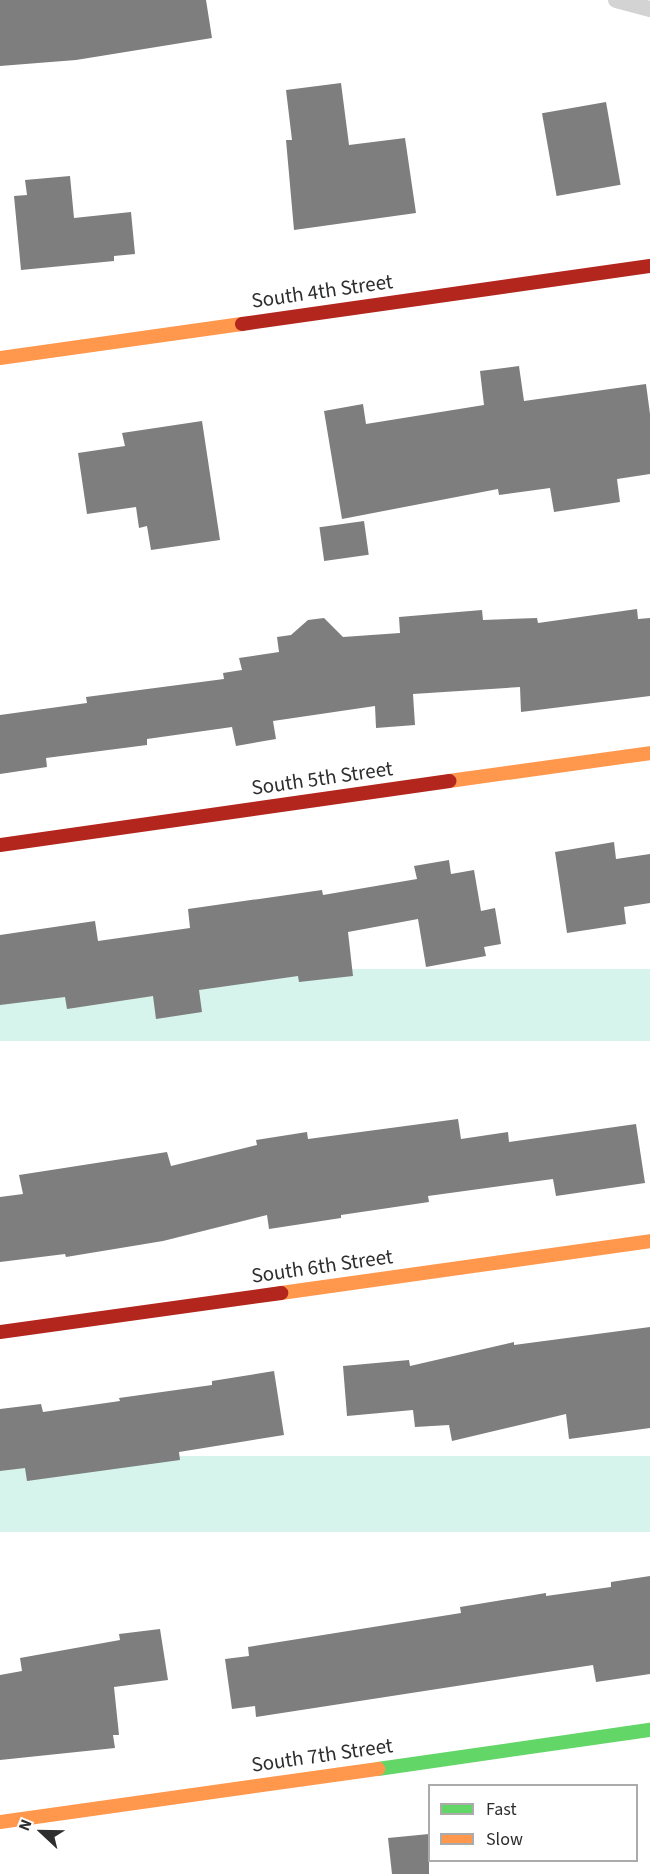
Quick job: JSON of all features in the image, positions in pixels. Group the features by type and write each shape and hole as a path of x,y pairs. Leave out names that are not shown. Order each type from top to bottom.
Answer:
{"street":[{"name":"South 4th Street","path":"0,358 650,266"},
{"name":"South 5th Street","path":"0,845 650,753"},
{"name":"South 6th Street","path":"0,1332 650,1241"},
{"name":"South 7th Street","path":"0,1822 650,1730"}],"lane":[{"path":"616,0 650,9"}],"shaded area":[{"path":"0,969 650,969 650,1041 0,1041"},
{"path":"0,1456 650,1456 650,1532 0,1532"}],"building":[{"path":"0,0 206,0 212,38 76,60 0,66"},
{"path":"341,83 349,145 405,138 416,213 294,230 286,140 292,140 286,90"},
{"path":"606,102 621,185 557,196 542,113"},
{"path":"70,176 74,218 131,212 135,254 114,256 114,261 21,270 14,196 27,195 25,180"},
{"path":"519,366 524,401 646,384 650,414 650,474 617,479 620,502 554,512 550,488 499,495 498,489 342,519 324,411 363,404 366,424 484,405 480,371"},
{"path":"202,421 220,540 151,550 147,526 139,528 136,507 87,514 78,453 125,446 122,433"},
{"path":"364,521 369,555 324,561 319,527"},
{"path":"637,609 638,619 650,618 650,696 521,712 520,687 413,694 415,725 376,728 375,706 273,721 276,739 236,746 232,727 147,739 147,745 46,758 47,767 0,774 0,715 87,703 86,697 224,679 223,673 242,670 239,658 279,652 277,637 291,635 308,620 324,618 343,637 400,633 399,617 482,610 483,620 537,618 538,623"},
{"path":"614,842 616,859 650,854 650,903 624,907 626,924 567,933 555,852"},
{"path":"449,860 451,874 474,870 481,911 495,908 501,944 484,947 486,956 426,967 418,919 348,932 353,976 299,982 298,976 199,990 202,1012 156,1019 153,996 67,1009 65,997 0,1005 0,935 95,921 98,941 190,928 188,909 322,890 323,895 417,879 414,866"},
{"path":"458,1119 461,1139 508,1132 509,1142 636,1124 645,1183 556,1196 553,1179 428,1196 429,1202 341,1215 341,1218 269,1229 267,1215 163,1241 66,1257 65,1254 0,1262 0,1197 23,1194 19,1175 167,1152 171,1166 257,1145 256,1140 307,1132 308,1139"},
{"path":"650,1327 650,1428 569,1439 566,1414 452,1441 449,1425 415,1427 413,1410 347,1416 343,1366 409,1360 410,1366 514,1342 514,1345"},
{"path":"274,1371 284,1435 179,1452 180,1460 27,1481 25,1468 0,1471 0,1409 41,1404 43,1412 120,1401 119,1398 212,1385 212,1381"},
{"path":"650,1576 650,1674 596,1682 593,1665 256,1717 255,1706 232,1709 225,1659 249,1656 248,1647 461,1613 460,1607 546,1593 546,1596 611,1587 611,1582"},
{"path":"160,1629 168,1680 114,1687 119,1735 113,1735 115,1748 0,1760 0,1675 22,1671 20,1658 120,1640 119,1634"},
{"path":"428,1834 429,1874 392,1874 388,1838"}],"traffic: fast":[{"path":"378,1769 650,1730"}],"traffic: slow":[{"path":"0,358 242,324"},
{"path":"449,781 650,753"},
{"path":"281,1293 650,1241"},
{"path":"0,1822 378,1769"}],"traffic: jam":[{"path":"242,324 650,266"},
{"path":"0,845 449,781"},
{"path":"0,1332 281,1293"}]}
